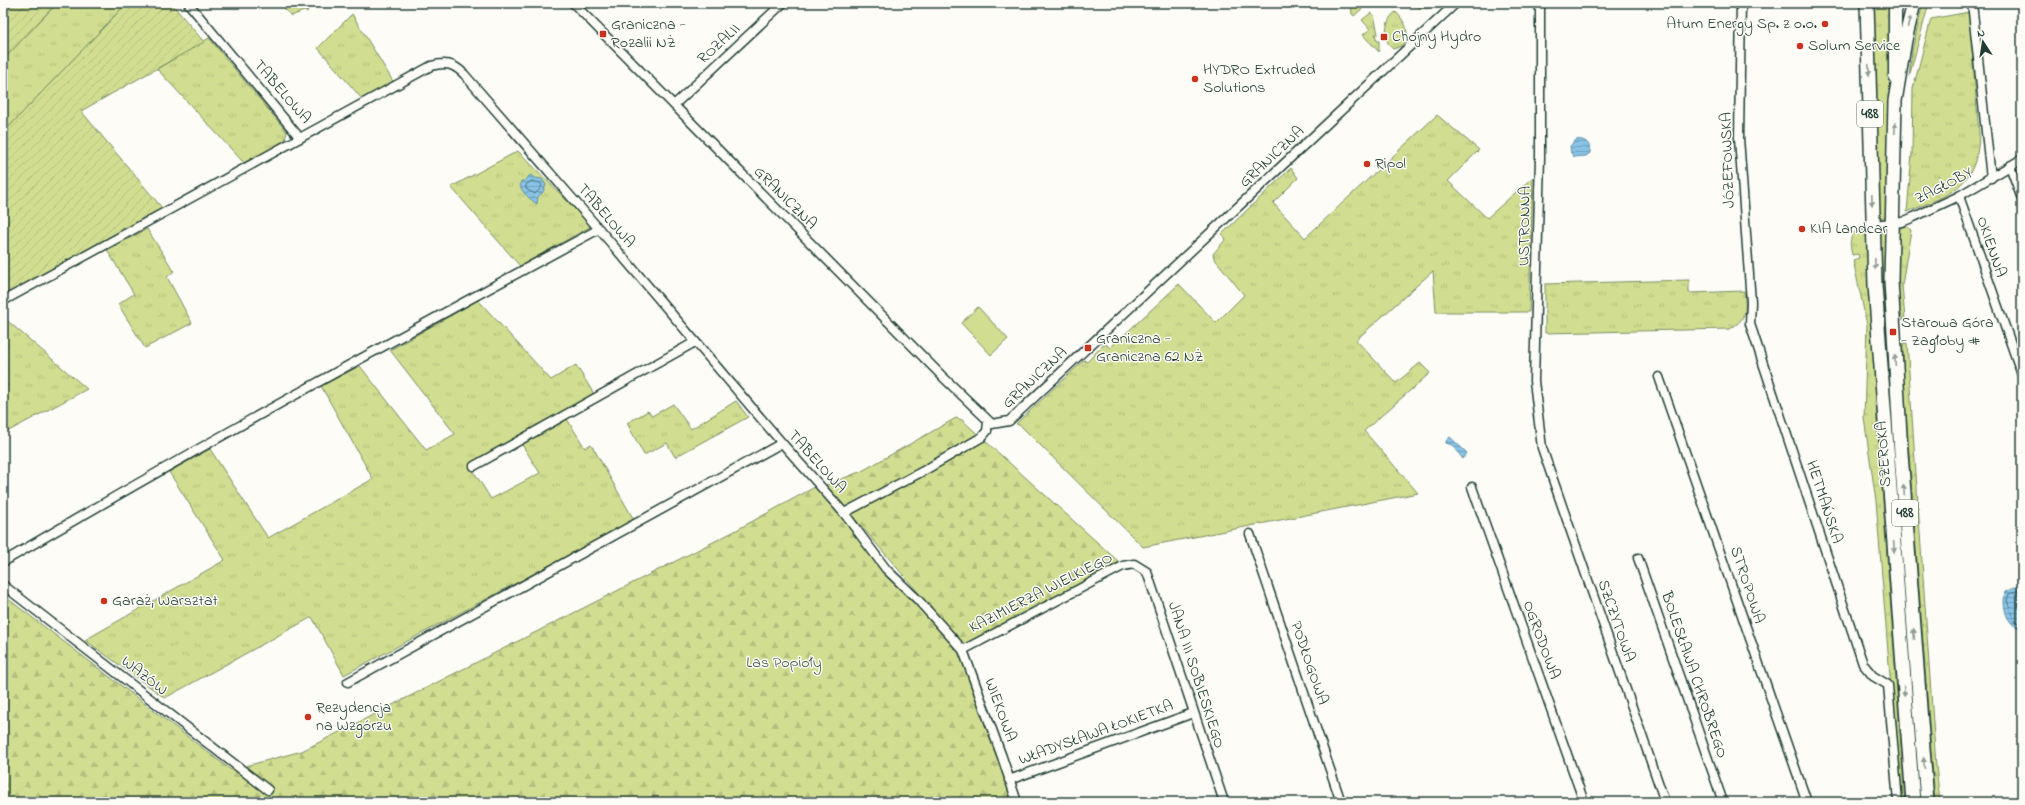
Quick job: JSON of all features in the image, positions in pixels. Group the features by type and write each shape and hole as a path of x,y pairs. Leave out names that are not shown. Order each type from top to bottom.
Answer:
{"main road":[{"name":"488","path":"1867,3 1873,225"},
{"path":"1895,3 1895,102"},
{"name":"488","path":"1892,223 1895,102 1902,54 1914,3"},
{"name":"SZEROKA","path":"1892,223 1891,282 1895,354 1927,802"},
{"name":"SZEROKA","path":"1873,225 1879,335 1913,802"}],"street":[{"name":"TABELOWA","path":"188,3 300,138 431,66 449,64 464,74 844,513 886,569 918,600 962,650"},
{"name":"GRANICZNA","path":"573,3 988,422 996,424 1009,421 1456,3"},
{"name":"ROZALII","path":"674,105 783,3"},
{"name":"USTRONNA","path":"1540,3 1540,157 1534,381 1542,448"},
{"name":"JÓZEFOWSKA","path":"1741,3 1739,138 1750,316"},
{"path":"1972,3 1991,178"},
{"path":"3,301 300,138"},
{"name":"ZAGŁOBY","path":"1873,225 1892,223 1914,217 1958,196 2022,159"},
{"path":"2010,166 2022,199"},
{"name":"OKIENNA","path":"1958,196 2022,374"},
{"path":"3,562 122,491 299,392 599,229"},
{"name":"HETMAŃSKA","path":"1750,316 1750,324 1770,387 1863,664 1868,671 1888,685 1898,802"},
{"path":"474,466 695,342"},
{"name":"STROPOWA","path":"1659,377 1807,802"},
{"path":"844,513 925,470 982,437 987,431 988,422"},
{"path":"348,682 782,443"},
{"name":"SZCZYTOWA","path":"1542,448 1666,802"},
{"name":"OGRODOWA","path":"1472,487 1584,802"},
{"name":"PODŁOGOWA","path":"1250,534 1341,802"},
{"name":"BOLESŁAWA CHROBREGO","path":"1638,558 1723,802"},
{"name":"KAZIMIERZA WIELKIEGO","path":"962,650 1122,566 1134,564"},
{"name":"JANA III SOBIESKIEGO","path":"1134,564 1147,572 1224,802"},
{"name":"WAZÓW","path":"3,585 268,790"},
{"name":"WIEKOWA","path":"962,650 1017,802"},
{"name":"WŁADYSŁAWA ŁOKIETKA","path":"1009,780 1193,713"}],"green space":[{"path":"3,3 57,3 3,60"},
{"path":"57,3 127,3 3,133 3,60"},
{"path":"127,3 171,3 204,42 81,111 163,209 3,297 3,133"},
{"path":"280,3 310,3 307,12 304,11 291,16"},
{"path":"1351,3 1362,3 1365,6 1354,16 1352,14"},
{"path":"1412,3 1439,3 1433,7 1422,8"},
{"path":"1871,3 1891,3 1891,98 1887,216 1883,218 1881,218 1878,212"},
{"path":"1923,3 1929,3 1909,77 1912,51"},
{"path":"1396,12 1405,24 1407,32 1402,46 1393,49 1387,41 1386,30 1389,19"},
{"path":"1969,12 1979,134 1977,152 1973,166 1967,177 1959,186 1948,194 1907,212 1912,154 1913,89 1931,19"},
{"path":"1371,13 1374,15 1378,34 1375,34 1377,41 1379,41 1379,52 1363,35 1370,29 1362,20"},
{"path":"352,14 394,83 363,100 318,48"},
{"path":"209,38 287,132 285,140 244,163 157,69"},
{"path":"1437,115 1479,150 1448,181 1487,218 1533,177 1529,312 1436,312 1433,271 1356,340 1396,383 1420,363 1430,373 1364,431 1418,493 1143,547 1021,426 1016,424 1084,360 1087,362 1102,346 1106,344 1110,348 1179,284 1216,323 1244,295 1214,258 1213,254 1226,239 1222,234 1291,168 1298,178 1273,203 1305,238"},
{"path":"518,151 588,222 590,227 520,266 451,187"},
{"path":"1905,225 1911,230 1902,285 1905,319 1903,320 1898,305 1898,231"},
{"path":"147,229 174,271 167,277 192,323 145,348 118,304 134,294 107,250"},
{"path":"1858,229 1869,233 1877,420 1905,802 1900,802 1876,501 1864,418 1867,325 1853,260 1859,258 1858,254 1852,255 1850,244 1851,238"},
{"path":"1883,229 1886,231 1922,802 1919,802 1882,306 1879,231"},
{"path":"1689,280 1689,293 1744,291 1745,308 1743,317 1730,329 1545,333 1545,284"},
{"path":"478,300 551,380 576,365 594,394 469,464 491,499 540,473 521,443 567,419 585,448 591,444 634,520 344,675 312,617 165,698 85,640 225,560 169,472 210,449 268,538 373,479 321,386 360,366 426,450 455,434 390,350"},
{"path":"978,307 1008,339 991,355 961,323"},
{"path":"3,317 87,389 3,434"},
{"path":"1903,343 1907,343 1936,766 1940,802 1935,802 1903,372"},
{"path":"736,401 748,417 675,457 667,443 644,455 627,423 648,411 652,416 673,404 691,429"},
{"path":"956,418 962,420 1119,562 964,646 826,485 862,471"},
{"name":"Las Popioły","path":"815,487 963,657 1013,802 3,802 3,595 231,770 302,751 731,533"}],"water":[{"path":"1576,140 1587,142 1590,147 1590,153 1586,156 1574,157 1571,153 1570,146"},
{"path":"530,175 535,178 542,179 546,185 543,192 538,197 537,204 525,194 520,184 521,181 525,181"},
{"path":"1450,437 1467,453 1463,459 1452,445 1446,443"},
{"path":"2022,584 2022,628 2012,624 2009,620 2006,614 2004,597 2005,592"}],"place":[{"name":"Atum Energy Sp. z o.o.","path":"1825,24"},
{"name":"Graniczna - Rozalii NŻ","path":"603,34"},
{"name":"Chojny Hydro","path":"1384,37"},
{"name":"Solum Service","path":"1800,46"},
{"name":"HYDRO Extruded Solutions","path":"1195,79"},
{"name":"Ripol","path":"1367,164"},
{"name":"KIA Landcar","path":"1802,229"},
{"name":"Starowa Góra - Zagłoby #","path":"1893,332"},
{"name":"Graniczna - Graniczna 62 NŻ","path":"1088,348"},
{"name":"Garaż, Warsztat","path":"104,601"},
{"name":"Rezydencja na Wzgórzu","path":"308,717"}]}
